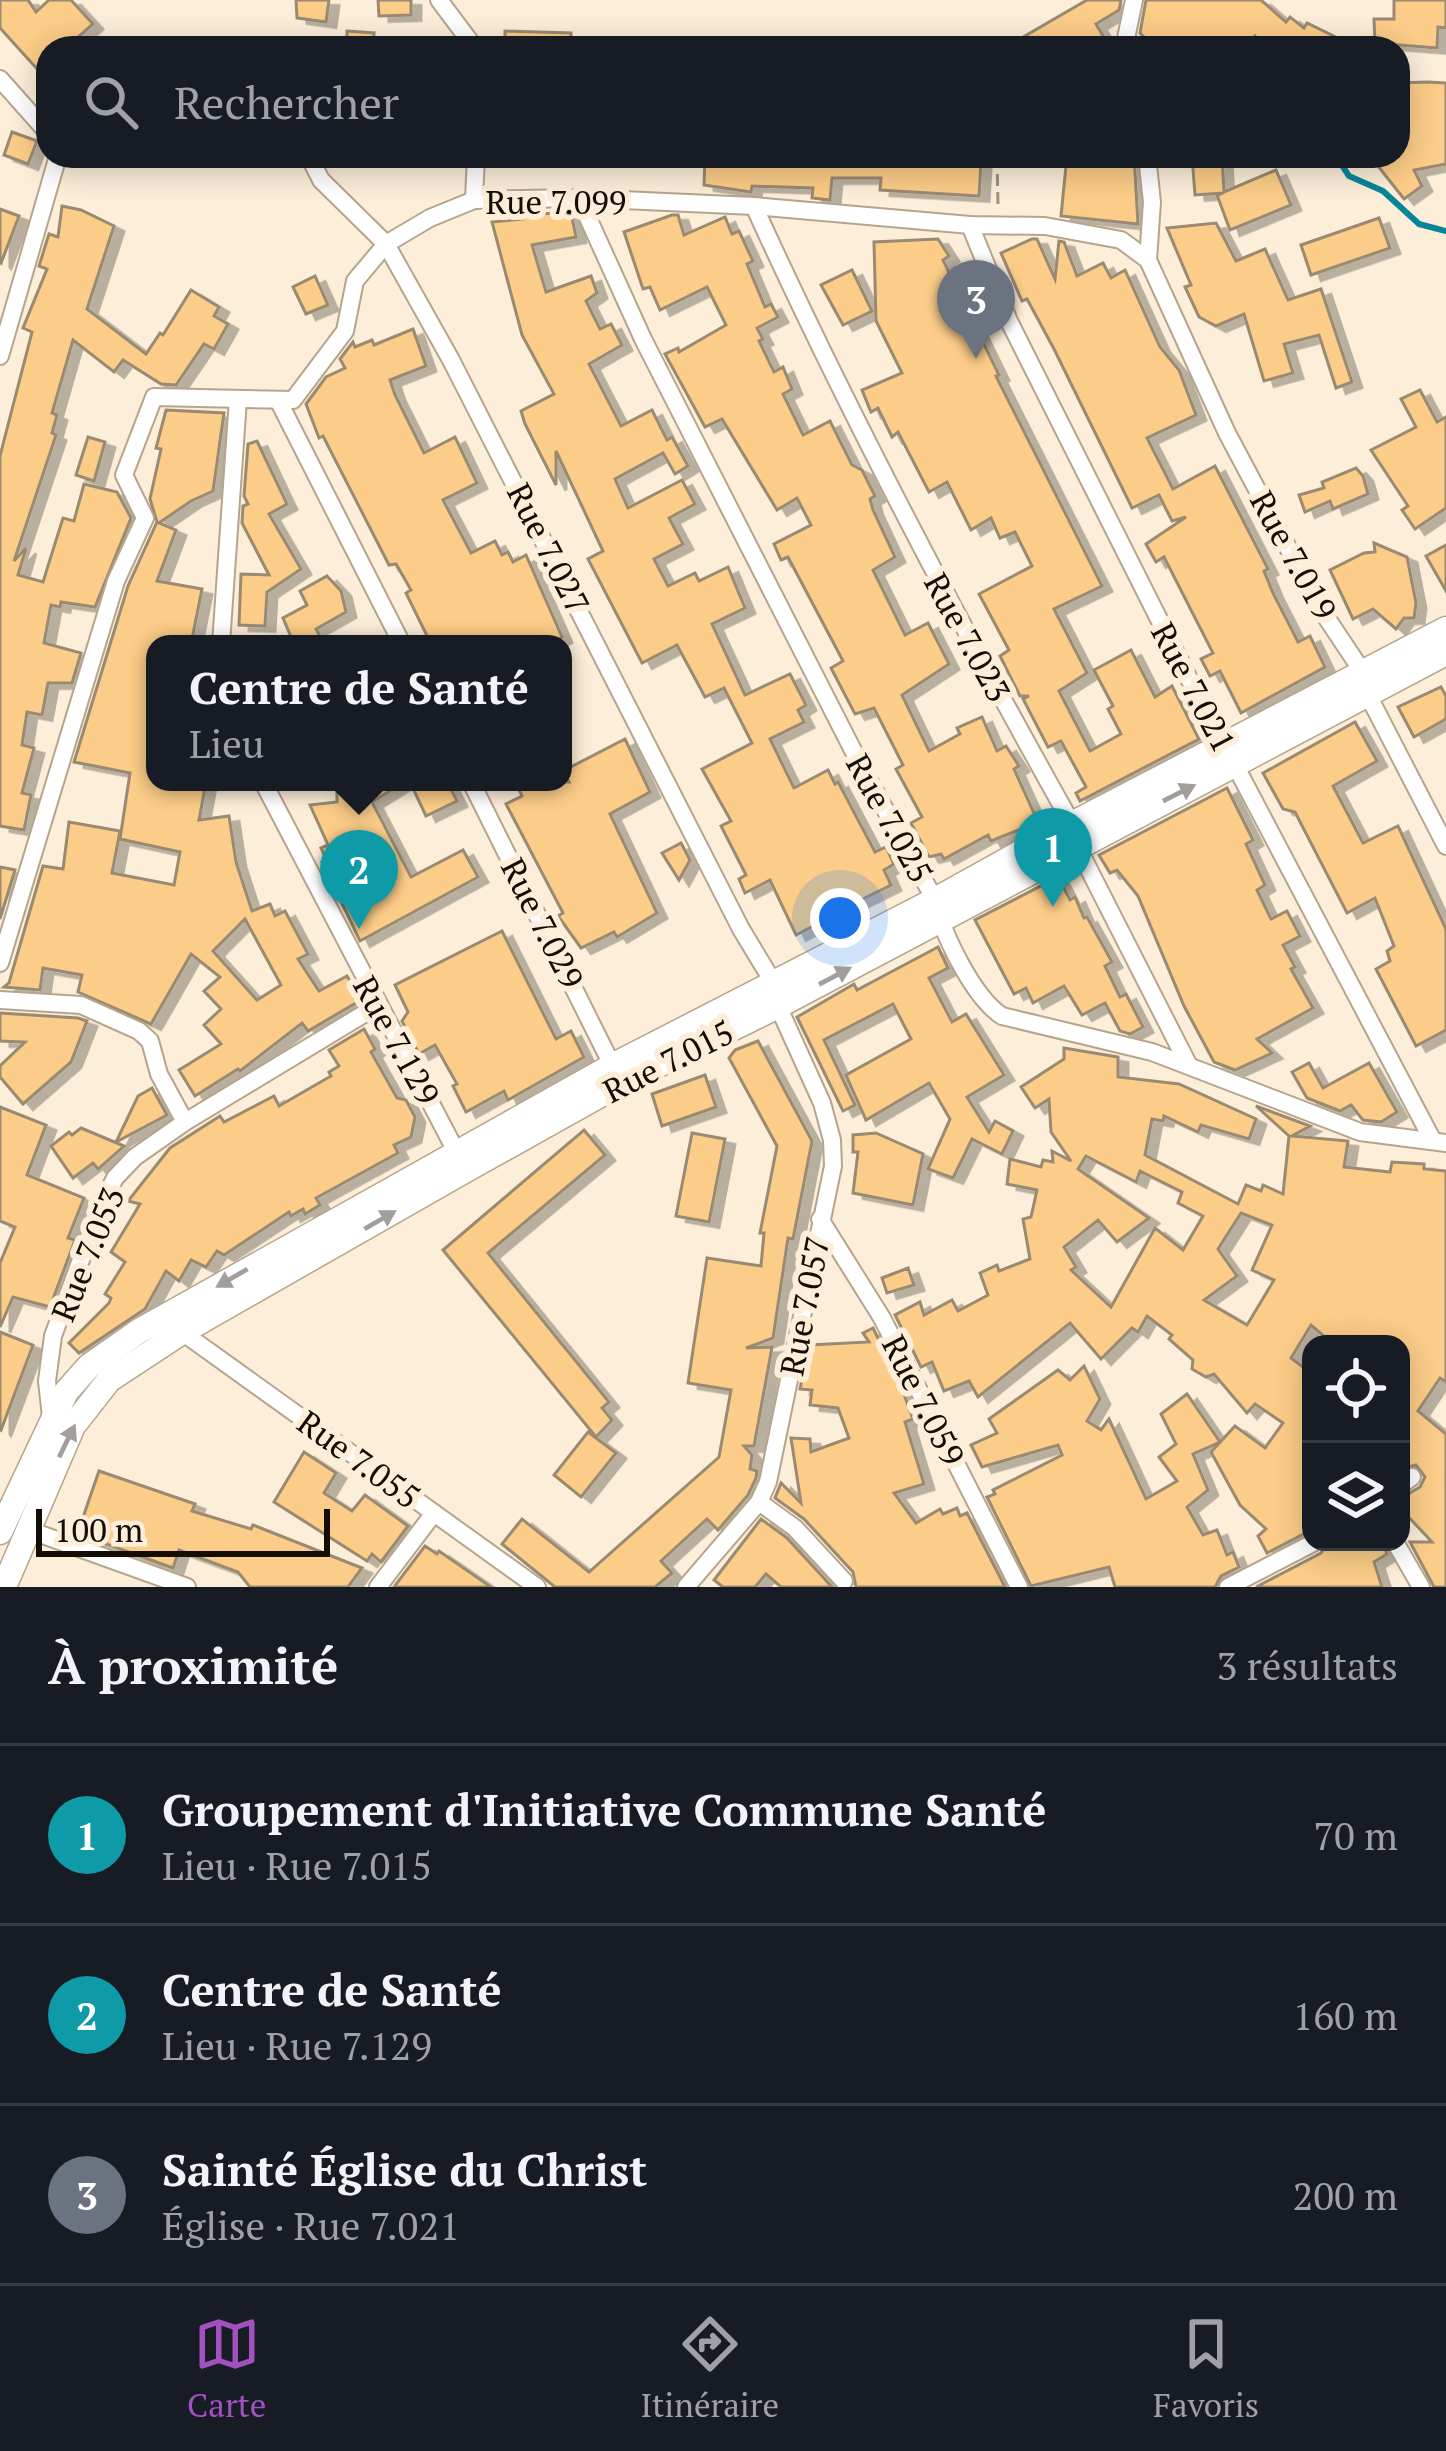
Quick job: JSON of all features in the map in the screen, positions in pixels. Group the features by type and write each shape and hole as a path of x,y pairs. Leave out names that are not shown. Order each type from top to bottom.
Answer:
{"main road":[{"name":"Rue 7.015","path":"1366,685 1446,629"},
{"name":"Rue 7.015","path":"0,1532 66,1392 89,1366 139,1331 1074,835 1366,685 1446,653"},
{"name":"Rue 7.015","path":"4,1587 74,1426 109,1380 461,1161"}],"street":[{"path":"439,0 466,36"},
{"path":"1126,36 1134,0"},
{"path":"0,79 36,120"},
{"path":"0,356 55,168"},
{"path":"315,168 321,180 386,244"},
{"path":"474,200 475,168"},
{"path":"1148,168 1152,202 1148,260"},
{"name":"Rue 7.099","path":"278,400 293,400 345,331 355,281 386,244 474,200 579,198 1045,226 1120,240 1148,260"},
{"name":"Rue 7.025","path":"579,198 644,339 981,994 1002,1016 1188,1064 1360,1132 1439,1142"},
{"name":"Rue 7.023","path":"754,206 912,535 1074,835 1188,1064"},
{"name":"Rue 7.021","path":"970,225 1009,321 1189,680 1439,1142"},
{"name":"Rue 7.027","path":"386,244 451,360 776,994"},
{"name":"Rue 7.019","path":"1148,260 1227,433 1366,685 1446,846"},
{"path":"0,964 116,581 146,518 124,475 154,398 278,400 397,635"},
{"path":"222,635 238,399"},
{"name":"Rue 7.129","path":"268,791 461,1161"},
{"name":"Rue 7.029","path":"475,791 616,1075"},
{"name":"Rue 7.057","path":"686,1587 759,1502 768,1482 833,1166 822,1102 776,994"},
{"path":"0,1000 81,1005 139,1031 156,1052 159,1074 185,1122"},
{"name":"Rue 7.053","path":"51,1418 49,1355 115,1178 135,1157 185,1122 377,1006"},
{"name":"Rue 7.059","path":"820,1219 882,1318 1019,1587"},
{"name":"Rue 7.055","path":"182,1332 537,1587"},
{"path":"759,1502 795,1528 844,1582"},
{"path":"378,1587 434,1513"},
{"path":"29,1530 187,1587"},
{"path":"1228,1587 1302,1549"},
{"path":"1401,1551 1420,1587"}],"path":[{"path":"997,168 999,225"}],"building":[{"path":"0,0 28,0 36,12 49,0 71,0 93,24 79,36 36,36 36,68 0,28"},
{"path":"296,0 329,0 326,22 297,18"},
{"path":"378,0 411,0 411,15 379,16"},
{"path":"1087,0 1121,0 1119,10 1096,24 1103,36 1025,36"},
{"path":"1146,0 1261,0 1286,22 1290,17 1304,28 1307,23 1334,36 1143,36"},
{"path":"1394,0 1446,0 1446,28 1438,27 1437,48 1410,46 1410,36 1375,36 1374,19 1394,19"},
{"path":"347,31 374,33 374,36 347,36"},
{"path":"505,31 571,33 571,36 505,36"},
{"path":"1410,83 1446,83 1446,164 1414,170 1422,186 1404,199 1379,168 1410,168"},
{"path":"12,132 36,141 28,164 4,155"},
{"path":"705,168 981,168 979,196 880,190 881,178 832,178 830,200 812,198 813,188 752,186 751,192 704,185"},
{"path":"1066,168 1135,168 1138,224 1061,216"},
{"path":"1193,168 1223,168 1224,192 1276,170 1291,205 1230,230 1217,195 1223,193 1195,195"},
{"path":"62,206 114,226 87,309 146,354 191,290 219,307 214,316 228,324 214,349 204,344 176,385 161,384 123,360 114,372 73,340 52,413 57,415 52,433 56,435 14,561 26,548 18,575 43,582 63,518 74,521 84,484 117,492 131,518 95,607 51,605 44,643 81,653 72,683 48,683 42,715 27,712 22,745 34,748 22,793 31,795 24,830 0,826 0,456 32,332 23,328 47,269 39,266 49,234 58,237"},
{"path":"0,209 19,216 1,263 0,262"},
{"path":"571,213 576,237 532,245 546,292 591,276 597,293 586,301 600,329 611,324 622,345 589,364 621,426 652,410 667,440 672,437 688,466 675,474 663,453 615,479 628,508 682,480 695,504 669,518 683,544 654,559 668,586 695,573 699,581 728,567 745,608 712,624 745,695 790,674 806,705 798,710 804,722 770,739 794,788 828,770 875,852 886,847 894,864 884,870 891,885 851,905 857,916 843,923 838,913 796,935 770,880 745,893 739,879 746,875 721,826 731,821 702,769 752,743 724,688 705,697 677,645 642,663 588,559 603,551 556,451 556,485 525,424 521,411 554,394 522,335 492,222 523,219 522,214"},
{"path":"678,215 684,235 725,217 732,234 739,231 765,307 771,304 778,317 757,328 763,339 759,341 774,372 783,367 792,389 783,394 803,435 830,421 852,465 862,470 875,496 870,499 873,510 895,557 873,570 905,635 928,623 949,664 902,695 929,751 960,734 957,728 982,717 997,751 1006,746 1019,766 1014,769 1038,822 991,841 988,835 944,859 941,854 929,857 911,823 922,817 896,769 903,765 874,708 855,714 831,668 843,661 788,557 781,560 774,544 811,525 797,498 777,510 722,419 705,427 665,354 678,348 679,352 726,325 707,287 660,310 650,287 643,289 624,232"},
{"path":"1379,218 1390,248 1311,275 1301,245"},
{"path":"1216,223 1236,261 1265,249 1288,300 1321,289 1352,382 1336,388 1319,335 1284,344 1293,373 1264,381 1244,314 1216,326 1199,317 1167,228"},
{"path":"938,239 996,376 1102,586 1054,609 1087,673 1059,691 1090,751 1121,734 1094,670 1131,650 1155,697 1172,686 1199,739 1080,801 1076,793 1086,787 1061,741 1048,747 1023,699 1029,696 1020,696 1000,656 1009,650 979,594 1032,566 1015,532 1000,538 991,518 971,530 947,482 929,492 898,432 892,437 878,408 871,412 862,390 902,373 876,321 874,242"},
{"path":"1037,239 1055,279 1059,241 1064,242 1077,276 1103,263 1111,278 1125,270 1160,347 1179,370 1196,415 1147,438 1173,489 1215,466 1268,569 1264,571 1273,593 1298,642 1310,636 1325,667 1241,713 1220,671 1210,676 1201,659 1213,653 1164,557 1156,562 1146,544 1186,517 1172,521 1159,495 1132,508 1001,253"},
{"path":"852,270 872,311 843,325 821,285"},
{"path":"315,276 328,305 306,314 293,287"},
{"path":"413,329 426,366 390,380 395,395 424,453 455,437 477,483 443,500 471,553 495,541 502,555 508,552 513,562 526,555 561,635 427,635 406,593 411,590 396,564 389,565 323,436 319,438 306,404 326,377 345,368 340,359 353,342 355,347 372,340 374,345"},
{"path":"1420,390 1437,422 1446,417 1446,508 1415,529 1402,510 1408,506 1371,450 1416,427 1401,399"},
{"path":"166,410 224,413 213,491 159,523 176,530 157,581 202,589 193,635 146,635 146,791 204,791 199,820 229,816 236,862 252,911 270,904 275,916 285,911 308,954 298,959 319,991 347,976 361,1000 308,1031 302,1023 240,1071 195,1096 179,1070 221,1044 204,1025 221,1009 204,991 220,977 191,954 151,1024 78,992 82,975 43,968 40,990 4,987 43,866 63,869 69,822 120,831 112,873 174,885 180,852 120,839 130,773 74,762 128,586 157,522 150,499 161,449 156,448","holes":["245,919 281,985 257,1000 213,951"]},
{"path":"88,437 105,442 94,481 76,475"},
{"path":"257,441 287,504 269,514 301,569 267,592 265,626 239,625 241,574 269,575 242,523 243,506 248,504 244,496 248,444"},
{"path":"1356,468 1368,494 1333,509 1330,501 1305,512 1299,495 1324,488 1322,482"},
{"path":"1374,543 1407,557 1416,603 1414,618 1404,618 1396,629 1373,609 1353,619 1330,570 1375,552"},
{"path":"1446,545 1446,591 1426,556"},
{"path":"327,576 341,591 346,612 316,629 319,635 290,635 283,618 307,605 300,591"},
{"path":"1441,687 1446,719 1414,737 1398,707"},
{"path":"1355,722 1377,761 1333,786 1363,843 1398,826 1446,929 1446,1030 1416,1046 1376,969 1390,961 1387,951 1394,946 1375,898 1347,913 1295,812 1283,809 1263,773"},
{"path":"625,739 650,792 610,814 657,913 617,937 614,932 581,948 558,916 563,913 506,804 522,796 520,791 572,791 572,766"},
{"path":"1227,788 1253,840 1246,844 1265,885 1257,890 1271,919 1287,911 1300,936 1283,945 1313,1008 1257,1039 1272,1053 1235,1070 1214,1062 1184,1006 1138,896 1117,870 1110,873 1099,855"},
{"path":"337,791 390,791 372,802 411,877 463,850 478,877 360,941 322,862 326,859 321,848 328,845 310,805 337,802"},
{"path":"414,791 452,791 457,801 426,816"},
{"path":"681,843 690,860 679,880 662,853"},
{"path":"0,867 15,870 0,919"},
{"path":"1058,877 1070,900 1075,897 1087,917 1112,962 1105,966 1120,997 1126,994 1143,1027 1130,1034 1120,1031 1105,1003 1082,1015 1064,986 1033,1003 1026,988 1014,994 975,920"},
{"path":"502,931 556,1039 571,1031 584,1057 508,1100 504,1091 466,1112 435,1045 419,1054 402,1021 408,1012 395,985"},
{"path":"938,947 948,968 929,978 952,1022 966,1014 1004,1075 967,1097 989,1132 995,1121 1013,1131 1002,1154 972,1139 953,1178 928,1169 950,1119 929,1083 866,1120 846,1075 911,1039 893,1004 824,1040 855,1105 843,1111 797,1017 854,984 857,990"},
{"path":"0,1013 87,1021 71,1062 23,1104 0,1077 0,1066 25,1042 0,1041"},
{"path":"364,1029 375,1049 371,1052 397,1098 406,1100 415,1117 411,1137 394,1145 398,1153 316,1198 320,1205 305,1214 303,1209 291,1216 289,1212 224,1255 217,1251 206,1267 191,1260 179,1281 166,1271 145,1309 79,1353 69,1343 109,1303 111,1298 105,1294 125,1262 111,1252 140,1204 128,1201 170,1148 220,1116 224,1122 274,1096 279,1106 331,1076 329,1072 339,1066 329,1050"},
{"path":"758,1041 812,1141 793,1239 788,1238 773,1338 746,1348 772,1347 754,1446 744,1446 752,1455 750,1469 757,1471 756,1478 718,1530 707,1519 661,1561 672,1573 655,1587 555,1587 502,1544 522,1519 589,1572 719,1457 731,1390 688,1383 707,1258 761,1266 764,1233 760,1233 777,1146 729,1058 735,1050"},
{"path":"1064,1048 1118,1057 1118,1077 1179,1084 1256,1119 1249,1139 1201,1125 1198,1132 1164,1116 1163,1121 1152,1119 1145,1155 1238,1204 1246,1185 1261,1191 1263,1185 1283,1194 1289,1136 1256,1106 1310,1126 1292,1136 1348,1141 1344,1167 1390,1172 1392,1162 1446,1171 1446,1382 1440,1378 1418,1411 1446,1434 1446,1587 1434,1587 1410,1542 1432,1542 1410,1519 1410,1493 1425,1477 1416,1465 1410,1467 1410,1335 1323,1335 1311,1325 1302,1335 1291,1358 1302,1366 1302,1535 1267,1553 1258,1536 1266,1529 1240,1505 1211,1452 1235,1426 1265,1448 1283,1423 1255,1404 1247,1413 1214,1374 1206,1377 1192,1369 1193,1360 1169,1339 1172,1335 1147,1316 1138,1332 1132,1328 1101,1359 1070,1323 978,1397 969,1381 944,1391 932,1362 921,1367 895,1315 920,1302 924,1315 952,1300 958,1311 988,1295 980,1273 1030,1259 1023,1219 1031,1217 1037,1190 1007,1184 1010,1159 1041,1167 1043,1160 1053,1162 1052,1151 1071,1161 1051,1132 1049,1099 1035,1108 1021,1087 1064,1059","holes":["1086,1156 1136,1182 1140,1171 1182,1192 1178,1203 1203,1216 1183,1250 1155,1228 1111,1307 1071,1270 1076,1267 1064,1247 1098,1220 1117,1242 1149,1218 1078,1169","1241,1213 1272,1225 1252,1270 1274,1280 1247,1325 1204,1300 1237,1276 1218,1249"]},
{"path":"1309,1063 1323,1088 1369,1063 1397,1112 1381,1122 1363,1120 1351,1105 1340,1111 1307,1098 1292,1072"},
{"path":"705,1075 716,1107 662,1126 652,1094"},
{"path":"152,1088 167,1115 116,1142 138,1096"},
{"path":"0,1107 46,1125 27,1175 84,1198 68,1238 75,1240 50,1307 13,1297 0,1327 0,1263 15,1227 0,1221"},
{"path":"81,1128 124,1146 98,1169 93,1163 73,1178 51,1146"},
{"path":"584,1130 605,1155 488,1253 609,1402 602,1408 612,1420 596,1437 443,1250"},
{"path":"692,1133 725,1139 709,1222 676,1216"},
{"path":"876,1133 923,1154 913,1205 853,1193 858,1152 853,1152 853,1135"},
{"path":"908,1268 914,1285 887,1293 882,1278"},
{"path":"873,1328 913,1419 905,1422 924,1484 894,1493 916,1523 940,1509 943,1514 957,1508 960,1516 967,1513 1005,1587 856,1587 853,1572 804,1519 775,1498 781,1483 801,1503 791,1438 810,1439 811,1452 849,1438 838,1408 810,1405 812,1390 800,1389 809,1345 869,1342 863,1333"},
{"path":"0,1332 33,1345 1,1430 0,1429"},
{"path":"1084,1366 1100,1399 1087,1421 1101,1430 1109,1419 1146,1499 1177,1481 1159,1457 1176,1444 1161,1414 1187,1394 1220,1442 1193,1454 1208,1490 1187,1507 1203,1535 1217,1530 1227,1555 1233,1552 1239,1567 1221,1576 1215,1587 1115,1587 1109,1567 1031,1586 987,1497 1062,1455 1058,1445 982,1467 971,1445 997,1433 989,1419 1058,1370 1070,1380"},
{"path":"588,1432 616,1453 581,1497 554,1475"},
{"path":"304,1452 336,1473 324,1493 352,1511 365,1495 408,1526 381,1562 372,1554 367,1561 274,1502"},
{"path":"99,1471 195,1504 192,1511 251,1529 253,1525 362,1568 348,1587 250,1587 238,1572 179,1550 173,1568 84,1536 87,1529 80,1526"},
{"path":"761,1519 787,1538 832,1587 781,1587 766,1574 755,1587 723,1587 714,1580"},
{"path":"425,1546 439,1551 491,1587 394,1587"},
{"path":"1386,1551 1374,1562 1382,1587 1256,1587 1321,1553"}],"waterway":[{"path":"1344,168 1349,176 1383,191 1419,224 1446,231"}],"place":[{"name":"Sainté Église du Christ","path":"976,359"},
{"name":"Groupement d'Initiative Commune Santé","path":"1053,907"},
{"name":"Centre de Santé","path":"359,929"}]}
